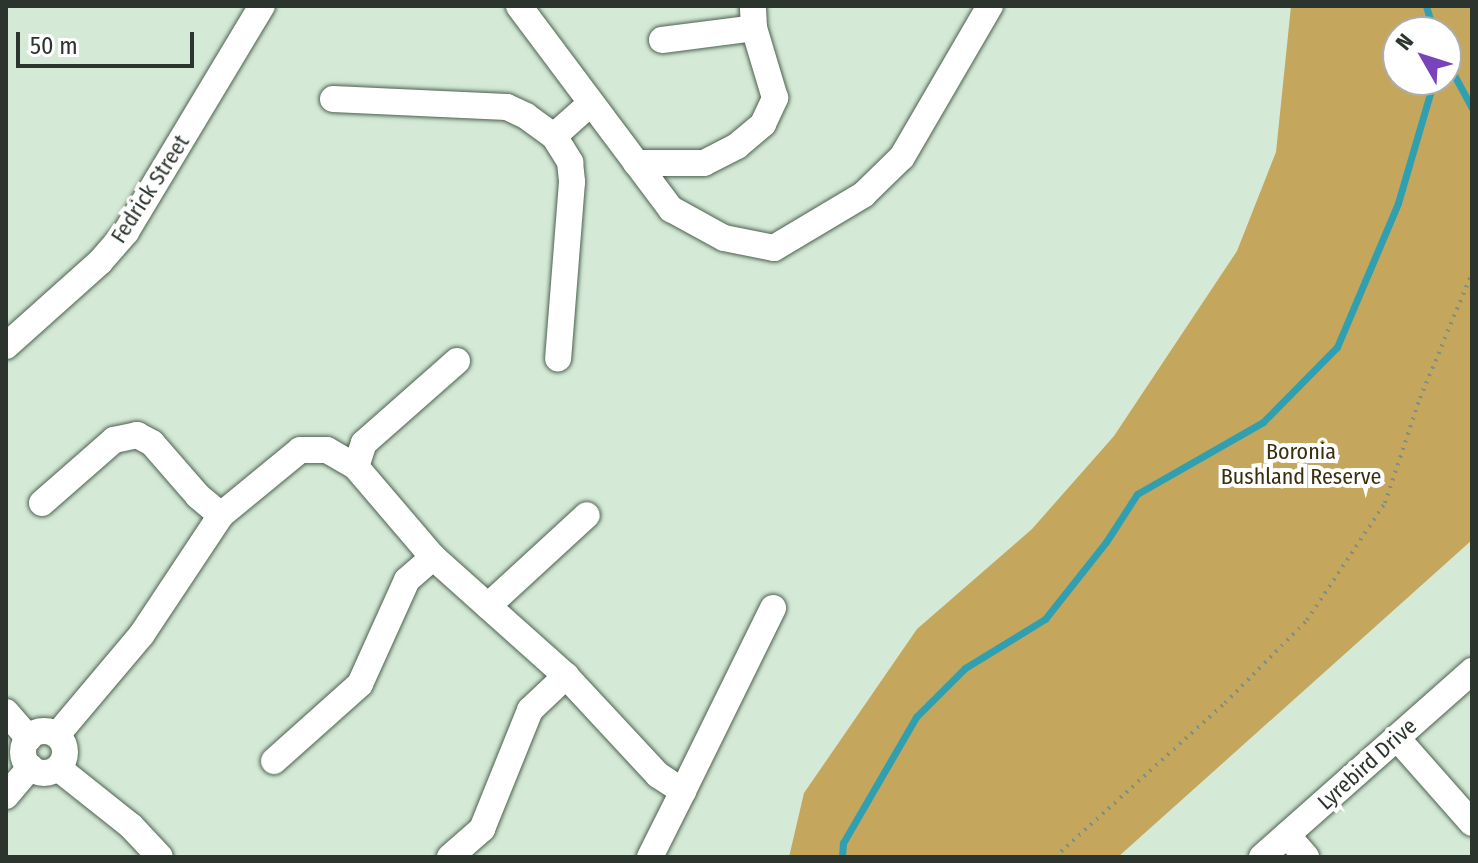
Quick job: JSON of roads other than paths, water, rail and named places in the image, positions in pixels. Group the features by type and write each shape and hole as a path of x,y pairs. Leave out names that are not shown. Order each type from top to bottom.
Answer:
{"street":[{"name":"Fedrick Street","path":"6,346 100,262 126,232 262,6"},
{"path":"519,6 671,209 724,238 774,248 863,195 902,157 990,6"},
{"path":"636,163 704,163 737,146 763,124 775,98 754,17 662,40"},
{"path":"333,99 507,107 554,136 570,162 572,182 558,358"},
{"path":"554,136 590,104"},
{"path":"356,467 364,443 457,361"},
{"path":"42,503 114,440 137,435 152,443 198,496 221,515"},
{"path":"57,735 142,634 221,515 300,450 327,450 356,467 433,557 566,676 658,775 683,791"},
{"path":"488,606 587,515"},
{"path":"274,761 360,684 407,580 433,557"},
{"path":"650,857 773,608"},
{"name":"Lyrebird Drive","path":"1262,857 1472,671"},
{"path":"450,857 482,829 530,710 566,676"},
{"path":"6,712 29,738"},
{"path":"43,732 57,735 66,752 58,768 41,773 30,767 23,754 29,738 43,732"},
{"path":"1397,738 1472,823"},
{"path":"6,796 30,767"},
{"path":"58,768 131,826 160,857"},
{"path":"1287,835 1306,857"}],"waterway":[{"path":"1426,6 1429,16"},
{"path":"1462,90 1472,108"},
{"path":"842,857 843,843 916,717 965,668 1045,619 1106,542 1137,494 1263,422 1337,347 1398,203 1429,96"}],"park label":[{"name":"Boronia Bushland Reserve","path":"1301,464"}]}
